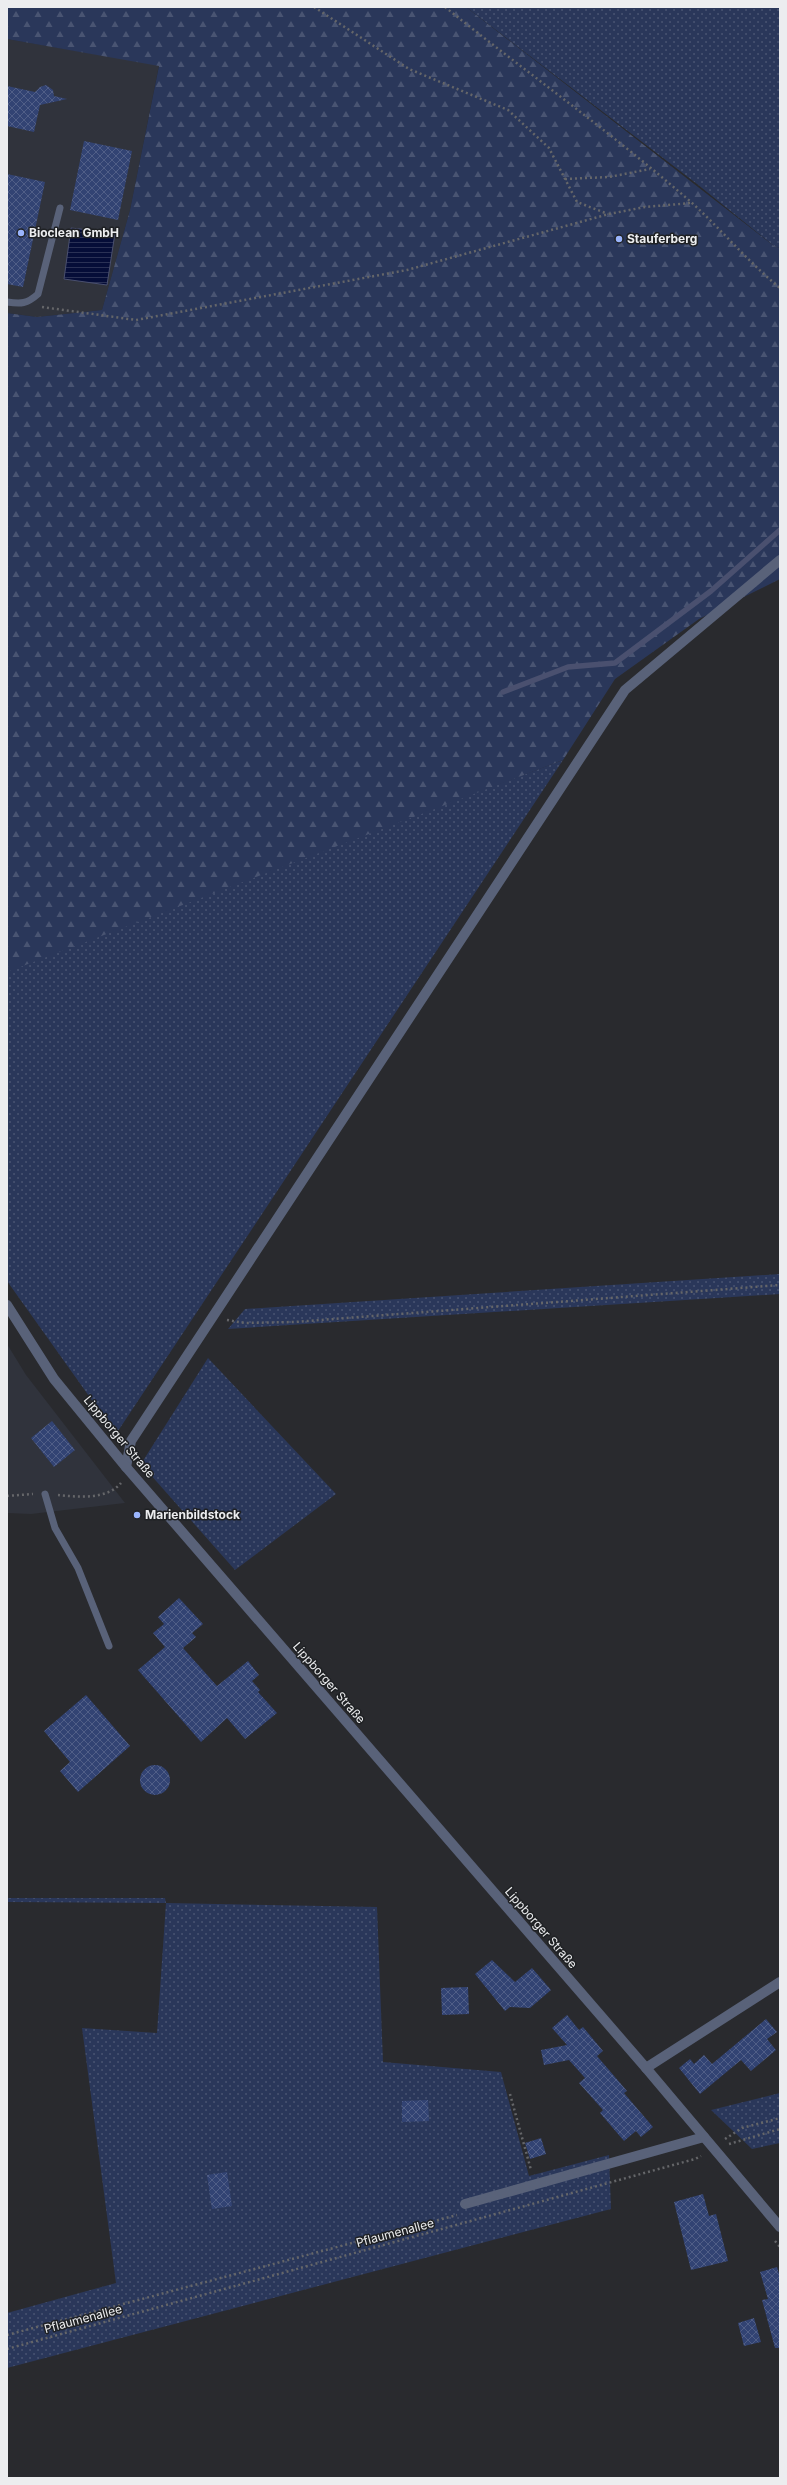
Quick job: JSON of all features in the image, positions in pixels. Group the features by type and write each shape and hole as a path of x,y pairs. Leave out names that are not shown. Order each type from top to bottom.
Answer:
{"street":[{"path":"126,1467 131,1441 216,1314 625,690 780,560"},
{"name":"Lippborger Straße","path":"7,1305 54,1379 126,1467 646,2068 780,2227"},
{"path":"646,2068 780,1982"},
{"path":"466,2204 704,2137"}],"lane":[{"path":"7,302 22,304 30,301 38,294 60,208"},
{"path":"45,1494 55,1528 78,1568 109,1646"}],"path":[{"path":"314,7 410,69 508,110 549,148 577,202 608,214"},
{"path":"445,7 507,57 562,97 691,203 762,274 780,288"},
{"path":"565,179 609,177 650,169"},
{"path":"22,304 136,320 407,270 608,214 645,206 691,203"},
{"path":"216,1314 229,1321 245,1323 294,1322 456,1308 780,1285"},
{"path":"7,1496 45,1494 71,1496 107,1493 116,1489 121,1482 126,1467"},
{"path":"510,2094 535,2184"},
{"name":"Pflaumenallee","path":"7,2349 695,2159 714,2148 742,2128 780,2118"},
{"path":"714,2148 780,2129"},
{"path":"7,2335 459,2214"}],"shaded area":[{"path":"7,39 159,65 130,210 102,310 37,317 7,313"},
{"path":"71,228 115,233 107,285 64,279"},
{"path":"7,1344 26,1375 125,1503 31,1514 7,1513"}],"green space":[{"path":"7,7 466,7 774,246 780,248 780,579 699,619 615,679 563,760 7,972 7,313 37,317 102,310 130,210 159,66 7,39"},
{"path":"466,7 780,7 780,248 774,246 697,184"},
{"path":"563,760 116,1434 7,1281 7,967"},
{"path":"780,1274 780,1294 228,1329 245,1309"},
{"path":"208,1358 336,1494 235,1570 141,1464"},
{"path":"7,1898 165,1898 166,1903 7,1902"},
{"path":"166,1903 377,1907 383,2062 501,2072 529,2176 609,2155 611,2209 7,2368 7,2313 116,2283 82,2028 157,2033"},
{"path":"780,2093 780,2143 752,2149 711,2110"}],"building":[{"path":"46,85 53,90 54,96 67,99 40,105 34,132 7,126 7,86 35,92 40,87"},
{"path":"84,141 132,151 118,220 70,210"},
{"name":"Bioclean GmbH","path":"7,174 45,182 23,287 7,284"},
{"path":"52,1421 75,1450 54,1467 31,1438"},
{"path":"179,1598 203,1624 192,1633 196,1637 183,1648 217,1686 248,1661 259,1675 252,1681 260,1690 258,1692 277,1713 245,1739 227,1718 201,1742 138,1670 165,1647 153,1633 164,1624 158,1617"},
{"path":"86,1695 130,1746 78,1792 60,1771 70,1762 44,1731"},
{"path":"155,1765 165,1770 170,1780 165,1790 155,1795 145,1790 140,1780 145,1770"},
{"path":"492,1960 515,1982 532,1968 551,1990 530,2008 510,2007 505,2011 475,1974"},
{"path":"468,1987 469,2014 442,2015 441,1988"},
{"path":"567,2015 579,2030 583,2027 603,2051 597,2056 627,2091 624,2093 653,2127 641,2137 636,2131 624,2141 600,2113 603,2110 579,2083 585,2078 569,2060 544,2065 541,2050 567,2045 552,2028"},
{"path":"766,2019 777,2032 767,2039 776,2050 751,2071 741,2060 700,2094 679,2068 690,2059 694,2064 704,2055 712,2064"},
{"path":"428,2100 429,2121 402,2122 402,2101"},
{"path":"541,2138 546,2154 530,2159 525,2143"},
{"path":"227,2172 232,2206 212,2209 207,2175"},
{"path":"703,2194 709,2216 716,2214 728,2261 691,2270 674,2202"},
{"path":"777,2267 780,2277 780,2348 775,2348 762,2300 768,2299 760,2272"},
{"path":"754,2318 761,2342 744,2346 738,2323"}],"waterway":[{"path":"503,692 568,667 615,663 711,591 780,530"}],"place":[{"name":"Bioclean GmbH","path":"21,233"},
{"name":"Stauferberg","path":"619,239"},
{"name":"Marienbildstock","path":"137,1515"}]}
